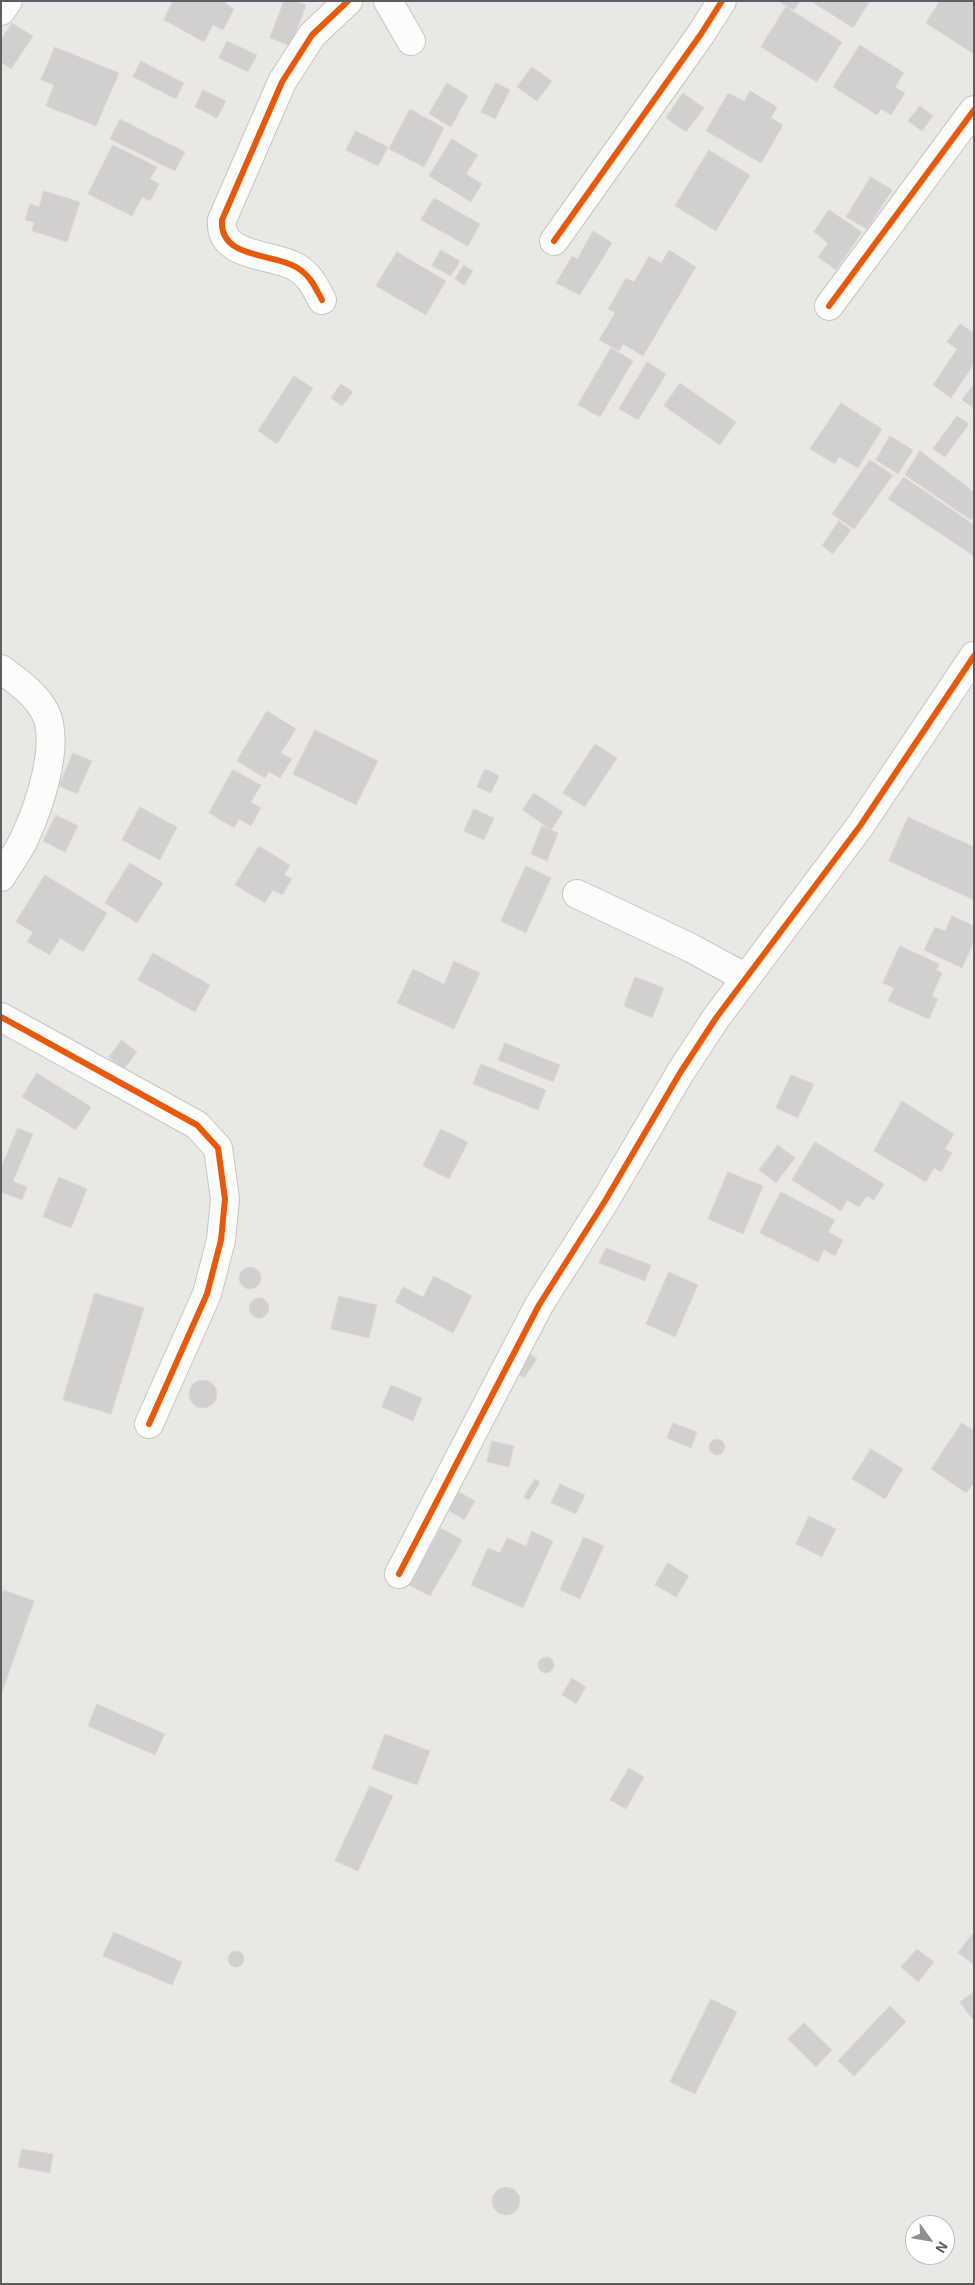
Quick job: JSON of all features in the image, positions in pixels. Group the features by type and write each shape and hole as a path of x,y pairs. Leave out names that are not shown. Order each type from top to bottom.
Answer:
{"street":[{"path":"1,11 8,1"},
{"path":"322,300 309,276 283,261 258,256 239,249 223,236 221,228 222,220 282,82 312,35 348,1"},
{"path":"388,1 410,41"},
{"path":"554,241 701,34 722,1"},
{"path":"830,306 974,110"},
{"path":"399,1574 539,1305 605,1201 680,1073 716,1018 860,826 974,656"},
{"path":"1,669 30,691 44,710 51,727 48,766 37,805 25,838 1,877"},
{"path":"577,894 691,948 746,978"},
{"path":"1,1016 197,1125 218,1148 225,1199 218,1257 207,1294 150,1424"}],"building":[{"path":"173,1 226,1 225,3 234,9 223,30 213,25 204,42 164,20"},
{"path":"284,1 296,1 306,5 291,46 270,38"},
{"path":"778,1 800,1 794,10"},
{"path":"815,1 870,1 853,28 814,3"},
{"path":"940,1 974,1 974,54 926,23"},
{"path":"786,7 842,42 817,82 761,47"},
{"path":"12,23 33,36 11,69 1,62 1,40"},
{"path":"227,41 257,55 248,72 219,58"},
{"path":"860,45 904,73 895,87 905,93 891,115 881,109 877,115 833,87"},
{"path":"55,47 119,73 96,126 46,106 54,85 41,80"},
{"path":"141,61 184,83 176,99 133,77"},
{"path":"532,67 552,81 537,101 517,87"},
{"path":"447,83 468,96 451,127 429,114"},
{"path":"496,83 510,90 495,119 481,112"},
{"path":"203,90 226,101 217,118 195,107"},
{"path":"750,91 777,107 771,118 783,125 761,163 706,131 728,93 744,101"},
{"path":"683,93 704,108 686,132 666,118"},
{"path":"920,106 933,116 922,131 908,121"},
{"path":"410,109 444,128 424,167 389,149"},
{"path":"120,119 185,152 175,171 110,139"},
{"path":"356,131 388,147 378,166 346,150"},
{"path":"452,139 478,155 466,174 482,184 471,202 429,176"},
{"path":"113,145 157,167 150,179 159,184 150,201 142,197 132,216 88,194"},
{"path":"709,150 750,175 716,231 675,206"},
{"path":"871,177 892,190 867,229 846,217"},
{"path":"44,191 80,202 67,242 32,231 34,222 25,220 30,204 39,207"},
{"path":"434,198 480,224 468,246 421,220"},
{"path":"829,210 862,232 836,270 818,257 828,243 814,232"},
{"path":"593,231 612,243 580,295 556,283 572,256 577,259"},
{"path":"441,250 460,261 451,276 432,266"},
{"path":"669,250 696,267 643,356 623,344 619,351 599,340 615,313 608,309 626,278 634,282 649,256 661,263"},
{"path":"397,252 446,281 426,315 376,286"},
{"path":"464,265 473,271 464,285 455,279"},
{"path":"960,324 974,333 974,364 951,398 933,385 957,349 947,342"},
{"path":"611,348 633,361 600,417 578,405"},
{"path":"647,362 666,374 638,420 619,409"},
{"path":"294,376 313,388 277,444 258,431"},
{"path":"680,383 736,422 720,445 664,406"},
{"path":"341,384 353,392 342,406 331,398"},
{"path":"974,384 974,408 962,400"},
{"path":"841,403 882,429 858,468 839,457 835,464 810,449"},
{"path":"957,416 969,424 945,457 933,449"},
{"path":"890,436 913,450 898,474 876,460"},
{"path":"920,451 974,492 974,516 971,520 905,475"},
{"path":"870,460 893,475 854,529 832,514"},
{"path":"904,477 974,525 974,556 888,499"},
{"path":"839,521 851,530 833,554 822,546"},
{"path":"267,711 296,729 281,753 292,759 280,778 269,772 265,778 237,761"},
{"path":"315,730 378,761 356,805 293,774"},
{"path":"595,744 617,758 585,807 563,793"},
{"path":"73,753 92,761 77,794 59,786"},
{"path":"485,769 499,776 491,793 477,787"},
{"path":"233,770 261,785 251,802 261,808 251,826 239,819 234,828 209,813"},
{"path":"534,793 563,812 551,830 523,810"},
{"path":"140,807 177,827 160,860 122,840"},
{"path":"474,809 494,818 484,840 464,831"},
{"path":"56,815 78,826 65,852 43,841"},
{"path":"908,817 974,847 974,900 889,861"},
{"path":"542,826 558,833 547,861 531,854"},
{"path":"259,846 290,865 284,875 292,879 282,895 273,890 265,903 235,885"},
{"path":"130,863 163,883 137,923 105,903"},
{"path":"526,866 551,878 526,933 501,921"},
{"path":"45,875 107,913 83,952 60,938 50,955 27,942 33,932 16,922"},
{"path":"952,916 974,926 974,941 962,968 924,950 935,927 945,931"},
{"path":"900,946 939,964 936,970 942,973 932,996 938,999 929,1019 888,1001 894,988 883,983"},
{"path":"153,953 210,985 195,1012 138,980"},
{"path":"454,961 480,973 454,1029 397,1003 413,969 444,984"},
{"path":"635,977 664,988 652,1018 624,1006"},
{"path":"122,1040 137,1052 124,1069 109,1057"},
{"path":"505,1043 560,1065 553,1082 498,1060"},
{"path":"481,1064 546,1090 538,1110 473,1084"},
{"path":"37,1073 91,1107 76,1130 22,1097"},
{"path":"791,1075 814,1084 798,1118 776,1108"},
{"path":"902,1101 954,1134 945,1149 952,1153 941,1172 934,1168 926,1182 874,1151"},
{"path":"18,1128 33,1134 13,1181 27,1187 22,1200 1,1192 1,1168"},
{"path":"441,1129 468,1142 449,1179 423,1166"},
{"path":"815,1142 884,1184 874,1200 867,1196 859,1207 847,1200 841,1211 792,1180"},
{"path":"778,1145 795,1158 776,1183 759,1170"},
{"path":"728,1172 763,1186 743,1234 708,1219"},
{"path":"59,1177 87,1189 71,1228 43,1217"},
{"path":"781,1192 835,1220 828,1232 843,1240 835,1256 824,1250 818,1262 760,1233"},
{"path":"606,1248 651,1265 645,1281 599,1263"},
{"path":"250,1267 258,1270 261,1278 258,1286 250,1289 242,1286 239,1278 242,1270"},
{"path":"669,1272 698,1285 675,1337 646,1324"},
{"path":"434,1276 472,1296 453,1333 395,1302 403,1287 423,1297"},
{"path":"95,1293 144,1308 111,1414 63,1400"},
{"path":"339,1296 377,1305 369,1338 331,1329"},
{"path":"259,1298 266,1301 269,1308 266,1315 259,1318 252,1315 249,1308 252,1301"},
{"path":"527,1352 537,1359 524,1378 515,1372"},
{"path":"203,1380 213,1384 217,1394 213,1404 203,1408 193,1404 189,1394 193,1384"},
{"path":"391,1385 422,1398 413,1421 382,1407"},
{"path":"673,1423 697,1432 691,1448 667,1438"},
{"path":"962,1423 974,1431 974,1483 966,1493 931,1469"},
{"path":"717,1439 725,1447 717,1455 709,1447"},
{"path":"492,1441 514,1446 509,1467 487,1462"},
{"path":"871,1449 903,1469 885,1499 852,1479"},
{"path":"535,1479 540,1482 529,1500 524,1497"},
{"path":"560,1484 585,1495 576,1514 551,1503"},
{"path":"459,1492 475,1501 464,1520 448,1510"},
{"path":"809,1516 836,1529 822,1557 796,1544"},
{"path":"441,1528 462,1540 430,1596 409,1585"},
{"path":"532,1531 553,1541 523,1608 471,1585 488,1548 500,1553 507,1538 526,1546"},
{"path":"584,1537 604,1546 580,1599 560,1590"},
{"path":"668,1563 689,1576 676,1597 655,1585"},
{"path":"4,1590 34,1601 1,1695 1,1598"},
{"path":"546,1657 552,1659 554,1665 552,1671 546,1673 540,1671 538,1665 540,1659"},
{"path":"572,1678 586,1687 576,1704 562,1695"},
{"path":"97,1704 165,1734 155,1755 88,1726"},
{"path":"385,1734 430,1751 417,1785 372,1769"},
{"path":"629,1768 644,1777 626,1809 610,1800"},
{"path":"370,1786 393,1796 358,1871 335,1861"},
{"path":"114,1932 182,1962 172,1985 103,1956"},
{"path":"974,1932 974,1965 958,1953"},
{"path":"917,1949 934,1962 918,1982 901,1967"},
{"path":"236,1951 244,1959 236,1967 228,1959"},
{"path":"974,1992 974,2017 972,2019 960,2002"},
{"path":"711,1999 737,2012 695,2094 670,2082"},
{"path":"890,2006 906,2022 854,2076 838,2061"},
{"path":"804,2023 832,2050 816,2067 788,2039"},
{"path":"22,2149 53,2154 50,2173 18,2167"},
{"path":"506,2187 516,2191 520,2201 516,2211 506,2215 496,2211 492,2201 496,2191"}],"cycle path":[{"path":"322,300 309,278 301,270 286,263 249,253 229,242 223,233 222,220 282,82 312,35 348,1"},
{"path":"554,241 701,34 722,1"},
{"path":"829,306 974,110"},
{"path":"399,1574 539,1305 605,1201 680,1073 716,1018 860,826 974,656"},
{"path":"1,1017 197,1125 218,1148 225,1199 221,1240 207,1294 149,1424"}]}
